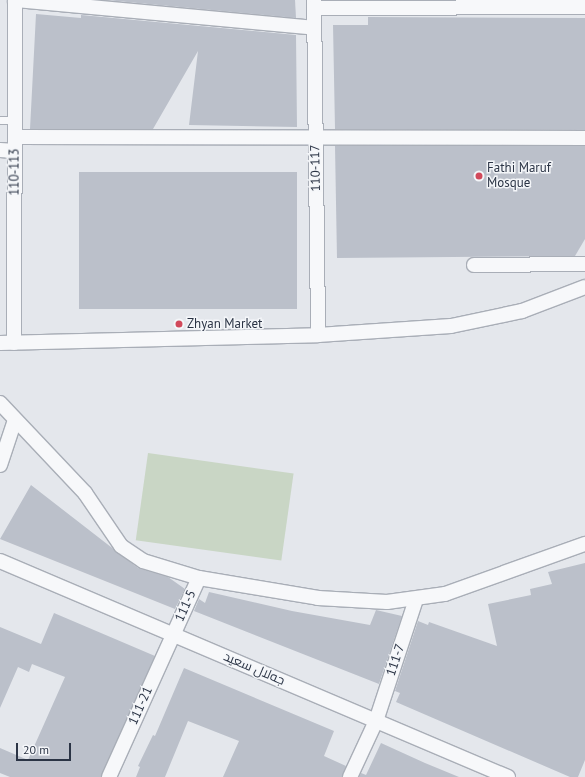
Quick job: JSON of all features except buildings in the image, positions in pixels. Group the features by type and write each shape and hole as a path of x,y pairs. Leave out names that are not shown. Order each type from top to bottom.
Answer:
{"street":[{"path":"15,0 314,28"},
{"name":"110-113","path":"14,343 15,0"},
{"path":"314,4 585,7"},
{"name":"110-117","path":"314,4 318,335"},
{"path":"0,150 15,144 315,138 585,138"},
{"path":"474,265 585,264"},
{"path":"0,343 318,335 451,326 522,311 583,284"},
{"path":"0,403 85,492 121,546 143,561 199,578 350,602 416,599 445,594 585,544"},
{"path":"0,465 15,420"},
{"name":"جه‌لال سعید","path":"0,561 508,777"},
{"name":"111-5","path":"173,634 199,578"},
{"name":"111-7","path":"350,777 376,720 416,599"},
{"name":"111-21","path":"109,777 173,634"}],"lane":[{"path":"0,120 15,120"}],"green space":[{"path":"148,453 294,473 281,561 136,540"}],"place":[{"name":"Fathi Maruf Mosque","path":"479,176"},
{"name":"Zhyan Market","path":"179,324"}]}
